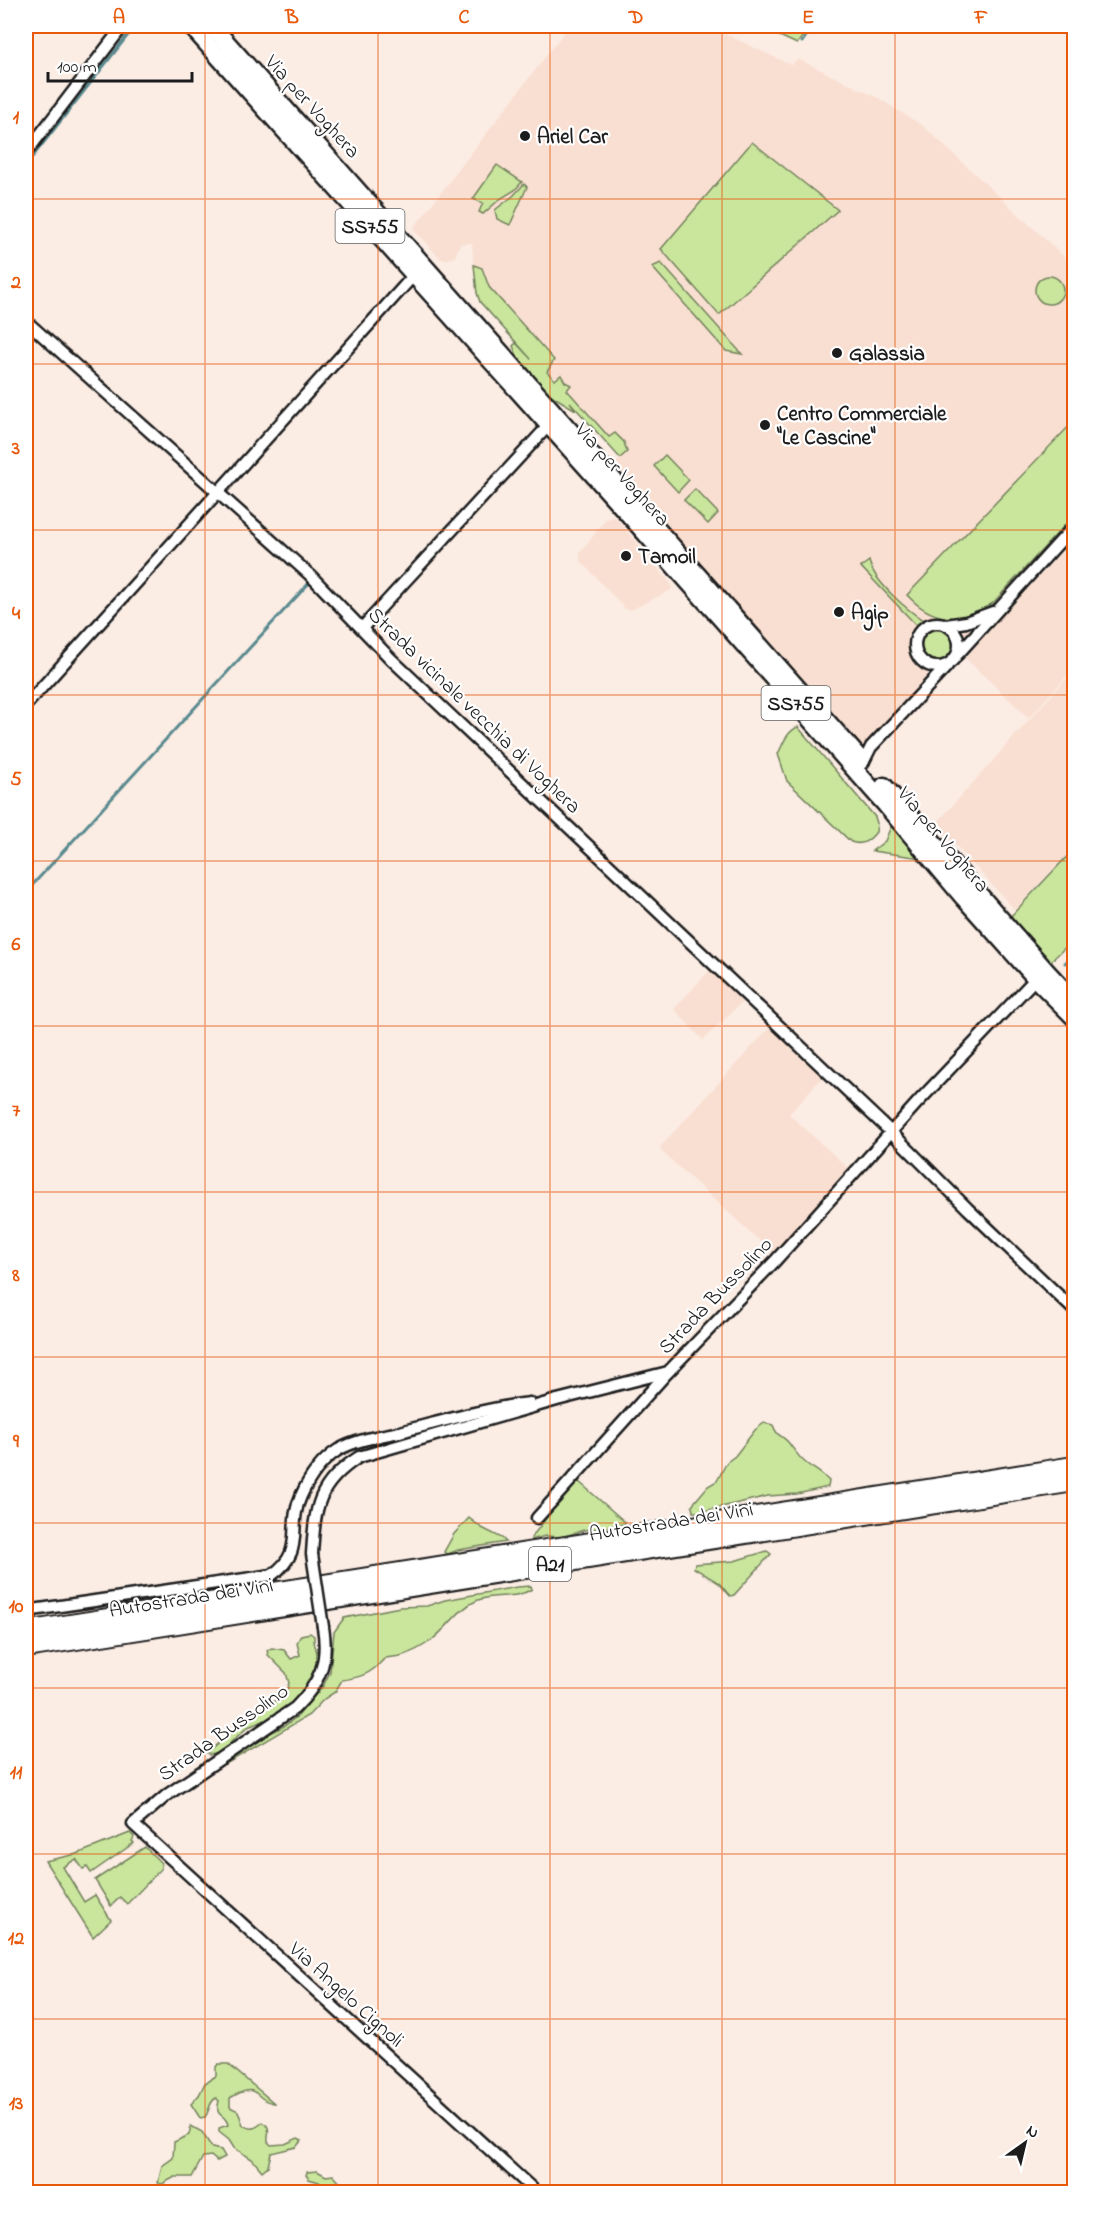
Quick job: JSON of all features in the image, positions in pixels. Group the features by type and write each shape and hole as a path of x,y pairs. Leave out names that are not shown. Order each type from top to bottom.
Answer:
{"highway":[{"name":"Autostrada dei Vini","path":"26,1632 1074,1467"},
{"name":"Autostrada dei Vini","path":"26,1647 1074,1481"}],"main road":[{"name":"Via per Voghera","path":"191,26 886,805 964,898 1041,978"},
{"name":"Via per Voghera","path":"212,26 864,763 1041,978"},
{"path":"1041,978 1074,1000"},
{"path":"1041,978 1074,1017"}],"street":[{"path":"26,153 123,26"},
{"path":"26,705 414,275"},
{"name":"Strada vicinale vecchia di Voghera","path":"26,321 310,575 409,676 892,1133 1074,1310"},
{"path":"362,628 549,425"},
{"path":"864,763 871,747 1074,526"},
{"path":"948,665 934,668 924,663 916,654 914,646 916,638 925,627 931,623 946,625 966,622 995,611"},
{"path":"946,625 952,628 959,640 958,654"},
{"name":"Strada Bussolino","path":"133,1824 155,1803 295,1708 309,1695 324,1662 326,1645 312,1554 317,1507 323,1492 337,1472 359,1457 557,1400 668,1372 775,1262 918,1102 1041,978"},
{"path":"537,1518 668,1372"},
{"path":"26,1611 272,1575 285,1566 293,1552 297,1509 308,1482 320,1466 340,1449 465,1415 512,1405 557,1400"},
{"name":"Via Angelo Cignoli","path":"133,1824 536,2193"}],"shaded area":[{"name":"Centro Commerciale \"Le Cascine\"","path":"569,26 708,26 791,65 798,59 878,98 923,126 1074,266 1074,525 859,757 615,465 620,458 480,302 476,293 472,243 460,244 455,257 441,259 413,229"},
{"path":"615,517 672,585 671,590 631,610 625,609 580,560 580,553 606,519"},
{"path":"1074,539 1074,668 1029,718 966,659 966,654"},
{"path":"1074,670 1074,847 1015,910 936,824"},
{"path":"711,969 744,1000 703,1040 674,1009"},
{"path":"770,1027 824,1075 789,1114 852,1172 775,1255 660,1150 661,1146"}],"green space":[{"path":"758,26 810,26 797,44"},
{"path":"752,142 838,210 719,315 661,249"},
{"path":"497,165 522,182 483,214 479,212 483,203 473,199"},
{"path":"524,184 527,187 510,225 497,219 495,210"},
{"path":"661,263 742,354 726,351 652,267"},
{"path":"474,265 482,268 489,287 554,360 547,372 555,380 561,375 565,382 571,385 567,390 609,437 615,433 624,442 627,452 620,458 570,402 576,410 545,391 530,377 513,346 516,343 531,359 480,302"},
{"path":"1049,276 1059,280 1063,290 1059,300 1049,304 1039,300 1035,290 1039,280"},
{"path":"1074,421 1074,515 993,603 970,615 948,617 927,611 907,595"},
{"path":"665,455 689,480 678,492 654,466"},
{"path":"695,489 718,513 708,524 684,500"},
{"path":"869,561 884,587 926,622 919,628 861,567"},
{"path":"937,629 948,634 953,645 948,656 937,661 926,656 921,645 926,634"},
{"path":"798,727 875,817 876,832 868,840 862,843 851,842 787,781 778,754 788,735"},
{"path":"891,826 921,858 872,851 885,841"},
{"path":"1074,849 1074,939 1050,962 1011,916"},
{"path":"764,1423 773,1425 776,1432 788,1442 801,1459 829,1481 828,1487 797,1494 768,1496 693,1512 692,1505 708,1486 717,1481 727,1462"},
{"path":"578,1481 625,1524 584,1530 562,1537 545,1536 531,1540 574,1482"},
{"path":"469,1518 506,1542 458,1550 448,1554 444,1552 454,1534"},
{"path":"767,1551 771,1554 734,1595 730,1596 719,1583 694,1568 695,1564 734,1561"},
{"path":"531,1586 532,1589 519,1594 485,1598 471,1603 426,1644 404,1655 386,1658 364,1675 342,1680 335,1692 324,1699 309,1715 226,1764 226,1761 244,1747 298,1716 323,1686 330,1672 334,1632 344,1618 400,1607 427,1606 445,1600"},
{"path":"310,1633 314,1636 319,1660 300,1696 281,1714 248,1727 226,1749 209,1755 207,1753 252,1714 286,1693 289,1683 286,1673 268,1655 267,1650 272,1648 284,1650 291,1659 300,1655 297,1643 301,1635"},
{"path":"130,1833 134,1837 132,1841 134,1843 91,1873 87,1867 83,1869 76,1859 63,1867 84,1902 95,1895 111,1920 93,1937 45,1861 77,1854"},
{"path":"145,1847 161,1863 161,1869 127,1904 120,1897 111,1906 95,1880"},
{"path":"218,2064 228,2064 274,2103 252,2091 230,2098 230,2107 238,2111 243,2125 253,2128 263,2122 266,2124 268,2142 271,2145 285,2144 298,2138 302,2140 296,2147 271,2153 268,2166 262,2171 252,2159 234,2148 229,2140 219,2132 219,2128 228,2125 218,2111 219,2101 216,2098 205,2117 200,2118 191,2104 205,2083 216,2076"},
{"path":"191,2126 202,2132 212,2148 221,2150 225,2157 217,2161 211,2156 203,2157 192,2177 175,2177 162,2184 158,2183 162,2166 173,2158 174,2142 189,2135"},
{"path":"317,2171 326,2176 333,2175 345,2188 337,2192 328,2192 319,2182 309,2179 306,2175 307,2172"}],"waterway":[{"path":"26,165 135,26"},
{"path":"802,42 813,26"},
{"path":"26,892 310,582"},
{"path":"1065,963 1074,954"}],"place":[{"name":"Ariel Car","path":"525,136"},
{"name":"Galassia","path":"837,353"},
{"name":"Centro Commerciale \"Le Cascine\"","path":"765,425"},
{"name":"Tamoil","path":"626,556"},
{"name":"Agip","path":"839,612"}]}
